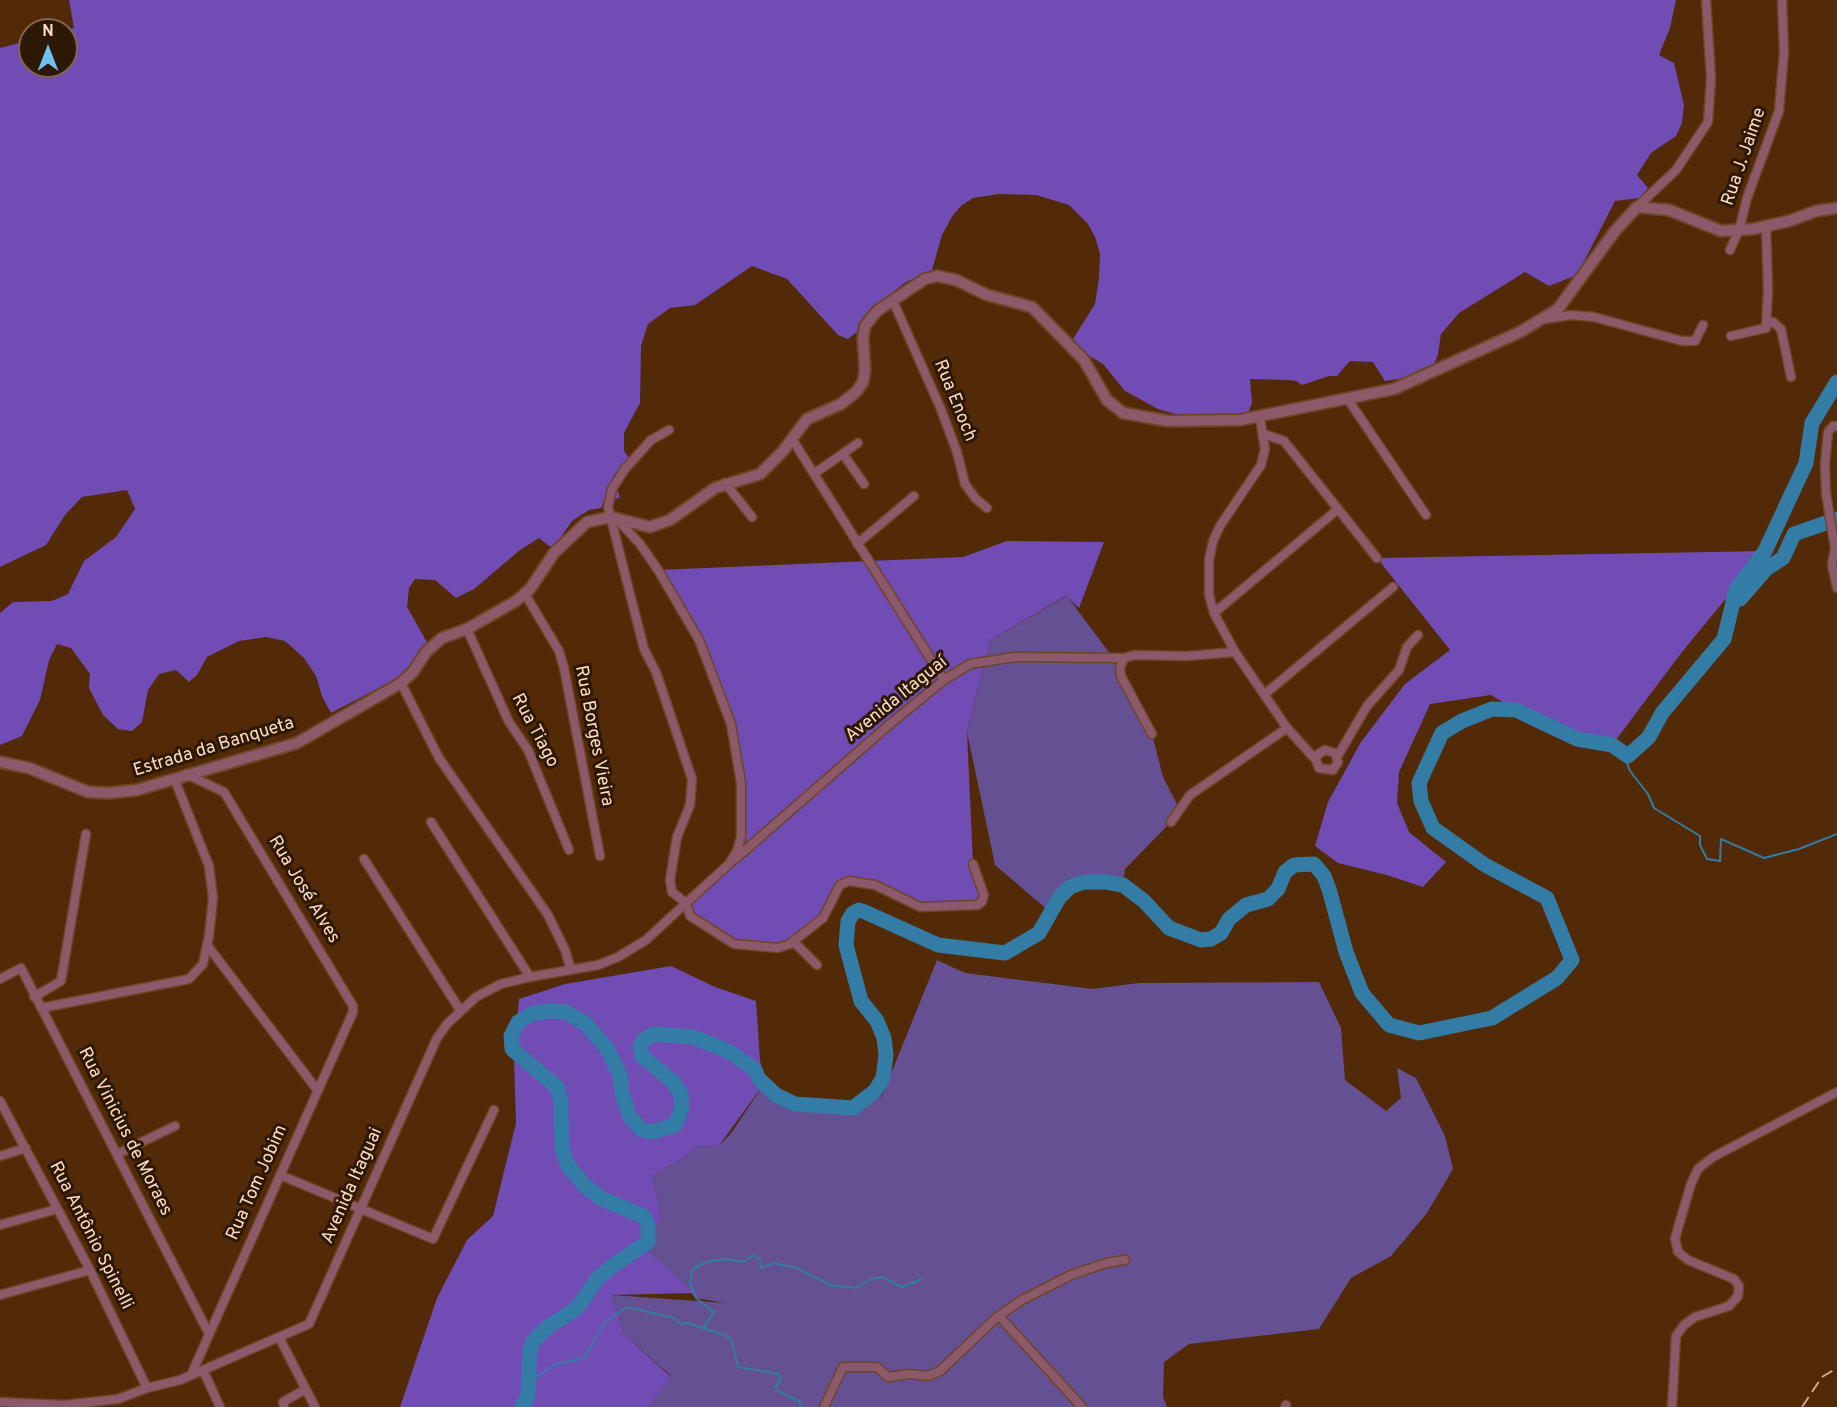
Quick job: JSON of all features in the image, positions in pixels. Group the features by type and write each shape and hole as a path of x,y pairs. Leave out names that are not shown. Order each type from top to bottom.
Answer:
{"street":[{"path":"614,518 651,527 665,523 725,483 760,474 807,419 842,404 857,391 865,370 863,338 865,326 878,312 925,279 938,276 956,280 987,295 1032,307 1084,360 1107,400 1123,413 1158,420 1197,422 1260,418 1394,388 1485,349 1539,320 1563,303 1615,231 1676,170 1708,122 1711,78 1706,0"},
{"name":"Rua J. Jaime","path":"1730,250 1739,230 1746,198 1777,123 1783,95 1782,0"},
{"path":"1637,207 1669,210 1721,231 1766,227 1816,211 1837,208"},
{"path":"1731,336 1765,330 1768,291 1766,227"},
{"name":"Rua Enoch","path":"893,301 940,407 957,452 965,484 975,498 987,508"},
{"path":"1539,320 1571,315 1594,317 1682,341 1695,340 1703,325"},
{"path":"1766,323 1773,322 1781,329 1791,377"},
{"path":"1347,398 1426,515"},
{"path":"1260,418 1265,449 1261,465 1220,526 1213,541 1207,581 1214,613 1235,652 1287,728 1316,760 1319,768 1328,771 1336,766 1337,757 1367,706 1399,670 1407,648 1418,635"},
{"path":"1837,426 1833,426 1828,432 1825,464 1828,507 1835,548 1832,565 1837,588"},
{"path":"669,430 651,440 625,470 612,489 608,507 614,518 644,649 656,672 692,779 690,805 677,837 670,880 672,892 686,903 690,916 734,944 769,949 793,941 823,918 840,885 849,881 875,885 920,907 977,905 982,902 984,895 974,864"},
{"path":"1264,434 1284,441 1377,558"},
{"path":"792,439 815,473 856,544 944,680"},
{"path":"815,473 858,443"},
{"path":"843,454 864,484"},
{"path":"725,483 752,517"},
{"path":"856,544 914,496"},
{"path":"1214,613 1337,510"},
{"name":"Estrada da Banqueta","path":"0,762 29,768 88,792 137,790 297,743 401,683 413,672 426,652 442,638 467,629 525,594 555,553 577,529 600,517 614,518"},
{"path":"614,518 640,544 699,640 731,724 741,783 741,837 729,864"},
{"path":"1265,694 1393,587"},
{"name":"Rua Borges Vieira","path":"525,594 559,651 564,668 600,856"},
{"name":"Rua Tiago","path":"467,629 509,722 528,750 569,850"},
{"path":"1152,734 1121,676 1120,668 1124,658 1134,655 1188,656 1235,652"},
{"name":"Avenida Itaguaí","path":"686,903 944,680 970,664 1014,657 1124,658"},
{"path":"401,683 439,758 548,915 565,950 571,970"},
{"path":"1171,822 1190,795 1287,728"},
{"path":"1316,760 1325,750 1330,750 1337,757"},
{"name":"Rua José Alves","path":"186,774 224,792 352,1006"},
{"path":"40,1008 189,979 203,964 213,898 209,866 174,778"},
{"path":"431,822 530,977 598,965 632,950 686,903"},
{"path":"34,997 61,981 86,834"},
{"path":"364,860 460,1010"},
{"path":"793,941 817,965"},
{"path":"207,945 318,1091"},
{"name":"Rua Vinicius de Moraes","path":"0,979 21,968 208,1332"},
{"name":"Avenida Itaguai","path":"0,1402 64,1405 120,1403 147,1388 192,1375 309,1324 437,1038 460,1010 476,997 501,984 530,977"},
{"name":"Rua Tom Jobim","path":"192,1375 208,1332 352,1018 352,1006"},
{"path":"1672,1407 1676,1336 1684,1324 1695,1317 1729,1306 1737,1296 1739,1286 1734,1280 1688,1260 1678,1252 1675,1238 1691,1184 1698,1169 1713,1157 1837,1092"},
{"name":"Rua Antônio Spinelli","path":"0,1101 90,1270 147,1388"},
{"path":"280,1175 433,1239 494,1110"},
{"path":"117,1154 175,1126"},
{"path":"0,1155 26,1148"},
{"path":"0,1225 57,1209"},
{"path":"824,1407 843,1367 877,1367 888,1377 909,1374 928,1376 940,1371 999,1316 1022,1300 1071,1275 1106,1263 1125,1260"},
{"path":"0,1295 90,1270"},
{"path":"999,1316 1082,1407"},
{"path":"279,1337 315,1407"},
{"path":"203,1370 220,1407"},
{"path":"284,1407 283,1402 306,1389"}],"shaded area":[{"path":"69,0 1676,0 1670,28 1659,55 1674,63 1684,105 1682,123 1676,136 1651,153 1637,175 1648,188 1640,198 1615,201 1577,275 1549,286 1525,272 1459,313 1441,334 1438,354 1432,370 1421,375 1385,381 1373,362 1350,361 1337,376 1329,376 1302,385 1289,380 1250,379 1252,403 1248,413 1239,416 1179,415 1158,409 1125,391 1103,364 1078,349 1073,339 1095,304 1100,254 1088,224 1069,205 1036,195 999,194 973,198 953,215 942,235 932,270 906,282 880,302 857,332 848,339 838,335 787,279 752,266 695,305 670,308 648,324 641,346 640,403 624,433 624,451 630,459 613,476 620,498 604,501 601,508 589,510 572,521 554,547 539,538 520,550 474,589 456,598 435,580 415,579 409,588 407,607 428,644 400,677 331,713 322,696 316,676 304,658 285,641 266,637 239,641 207,657 197,675 189,682 176,670 159,674 148,690 142,722 132,731 118,729 103,715 89,688 90,674 71,648 57,644 49,660 40,700 22,736 0,745 0,613 13,602 52,601 68,594 84,561 116,537 135,509 127,490 82,497 65,515 46,545 0,567 0,48 18,43 18,78 78,78 78,18 72,18"},
{"path":"1007,541 1104,542 1079,608 1066,596 990,640 967,732 973,864 983,887 977,905 920,907 875,885 849,881 823,918 778,948 734,944 690,916 695,893 729,864 741,837 741,783 731,724 699,640 658,570 963,557"},
{"path":"1765,551 1682,652 1612,745 1516,710 1491,695 1430,704 1399,772 1397,803 1409,832 1446,862 1423,887 1338,863 1315,846 1328,802 1361,742 1405,684 1450,650 1377,558"},
{"path":"1067,596 1111,655 1152,734 1163,777 1179,808 1171,822 1125,869 1123,882 1084,880 1070,887 1056,917 995,865 967,732 990,640"},
{"path":"937,960 965,973 1093,989 1139,983 1319,982 1341,1028 1345,1080 1386,1111 1401,1098 1397,1068 1416,1078 1445,1136 1453,1169 1427,1213 1391,1256 1351,1278 1319,1329 1189,1344 1164,1362 1163,1397 1167,1407 648,1407 671,1376 624,1334 612,1295 725,1303 696,1298 641,1245 662,1220 653,1176 686,1156 697,1146 718,1147 732,1132 766,1081 796,1103 862,1107 882,1096"},
{"path":"671,966 715,987 756,1001 760,1061 766,1081 718,1147 697,1146 686,1156 653,1176 662,1220 641,1245 694,1293 612,1295 624,1334 671,1377 648,1407 400,1407 437,1298 467,1240 493,1216 516,1123 514,1057 519,999 565,984"}],"waterway":[{"path":"522,1407 528,1395 530,1350 534,1340 548,1327 577,1308 598,1278 648,1242 648,1224 643,1216 602,1199 586,1187 568,1166 562,1149 561,1101 557,1087 512,1049 511,1036 518,1022 534,1013 550,1011 566,1012 586,1024 608,1050 620,1075 622,1093 630,1117 642,1130 652,1132 675,1125 682,1107 681,1094 673,1082 642,1056 640,1047 644,1040 653,1034 693,1037 730,1052 755,1070 759,1079 776,1095 795,1104 853,1108 875,1091 883,1078 886,1055 884,1038 877,1021 861,1001 846,945 848,921 853,913 859,910 865,912 938,945 1005,953 1039,933 1059,898 1070,887 1084,882 1106,882 1123,885 1144,901 1169,928 1201,940 1211,939 1221,933 1229,919 1246,905 1268,899 1278,889 1285,872 1294,865 1314,864 1324,876 1329,889 1346,952 1362,993 1389,1025 1419,1033 1492,1018 1557,978 1572,960 1547,898 1485,865 1433,828 1421,801 1419,783 1442,733 1462,721 1492,709 1516,710 1577,739 1612,745 1628,756 1649,737 1662,713 1724,639 1736,590 1765,551 1806,463 1812,423 1837,382"},
{"path":"1740,599 1766,569 1783,558 1794,534 1837,519"},
{"path":"1628,756 1626,761 1630,771 1648,794 1654,808 1700,836 1700,845 1707,859 1720,861 1721,839 1764,858 1799,849 1837,834"},
{"path":"703,1329 714,1312 696,1298 690,1282 693,1269 706,1262 725,1259 744,1262 753,1255 760,1259 761,1268 774,1263 796,1268 831,1285 856,1288 871,1279 882,1277 902,1287 922,1279"},
{"path":"528,1384 554,1365 584,1358 605,1322 627,1307 674,1318 681,1324 687,1323 725,1335 732,1341 738,1367 779,1374 781,1380 775,1387 778,1391 799,1401 801,1407"}],"railway":[{"path":"1802,1407 1822,1377 1837,1368"}]}
